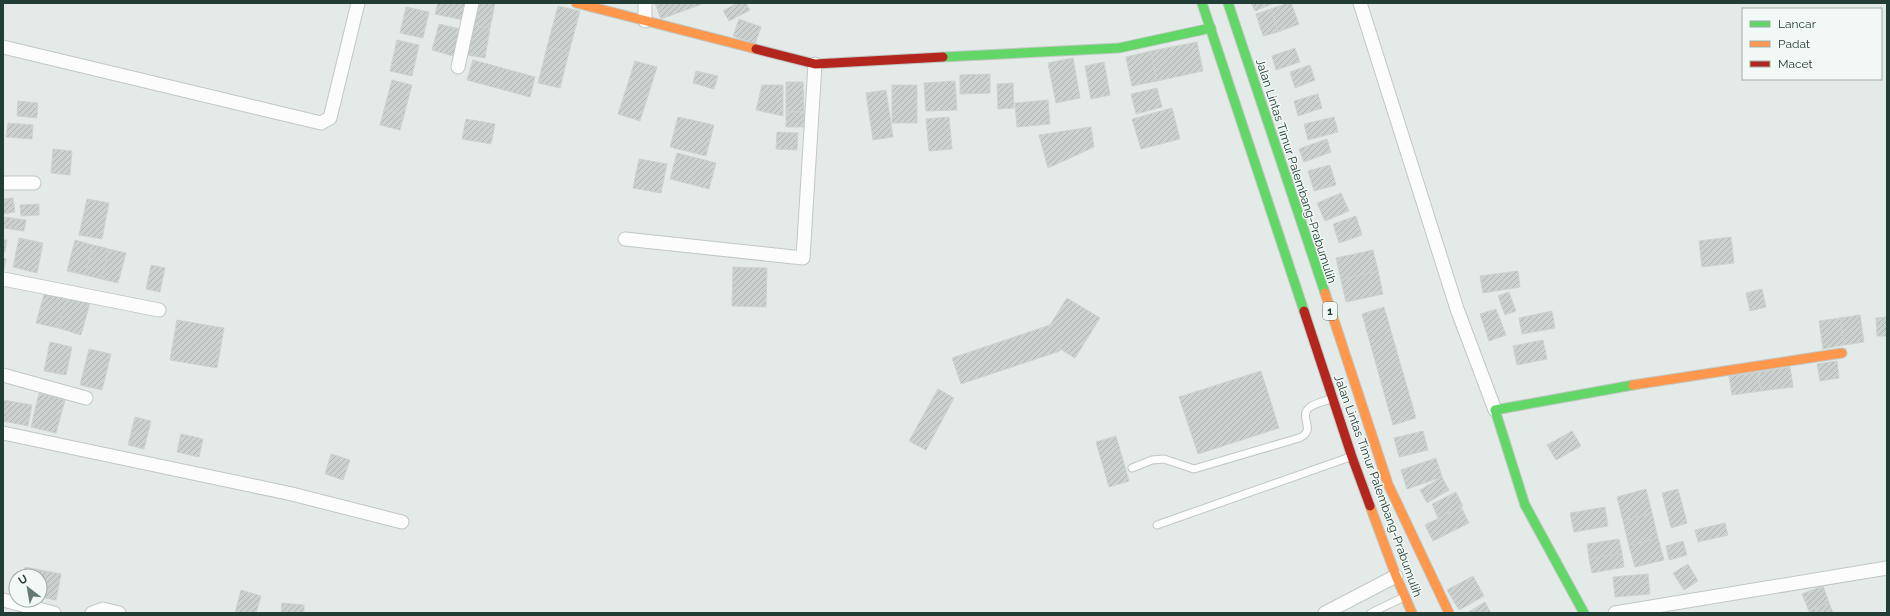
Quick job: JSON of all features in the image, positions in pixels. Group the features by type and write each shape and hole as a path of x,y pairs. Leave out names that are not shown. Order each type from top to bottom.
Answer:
{"main road":[{"path":"576,3 815,64 1119,48 1211,28"},
{"name":"Jalan Lintas Timur Palembang-Prabumulih","path":"1202,3 1352,457 1404,597 1412,613"},
{"name":"Jalan Lintas Timur Palembang-Prabumulih","path":"1228,3 1388,484 1449,613"},
{"path":"1584,613 1525,505 1495,410 1607,389 1842,353"}],"street":[{"path":"3,47 321,124 330,118 358,3"},
{"path":"458,67 472,3"},
{"path":"645,3 645,21"},
{"path":"1360,3 1457,309 1495,410"},
{"path":"625,239 803,258 815,64"},
{"path":"3,183 34,183"},
{"path":"3,279 159,310"},
{"path":"3,375 86,398"},
{"path":"3,434 292,494 402,522"},
{"path":"1615,613 1887,568"},
{"path":"1324,613 1396,576"},
{"path":"3,600 54,613"},
{"path":"92,613 103,609 119,613"}],"lane":[{"path":"1132,468 1152,460 1164,459 1194,469 1306,436 1308,431 1305,418 1306,412 1310,407 1333,398"},
{"path":"1157,525 1352,457"},
{"path":"1371,613 1404,597"}],"building":[{"path":"438,3 467,3 463,20 435,14"},
{"path":"476,3 495,3 490,28 472,25"},
{"path":"655,3 702,3 702,4 661,19"},
{"path":"737,3 746,3 750,10 729,21 723,11"},
{"path":"1251,3 1274,3 1255,11"},
{"path":"1291,3 1299,24 1278,32 1271,9"},
{"path":"558,6 580,11 569,52 547,47"},
{"path":"406,7 429,12 423,38 400,33"},
{"path":"1271,9 1278,32 1263,36 1256,14"},
{"path":"739,19 761,27 755,44 733,36"},
{"path":"439,24 460,29 453,56 432,50"},
{"path":"472,25 490,28 485,58 467,55"},
{"path":"397,40 419,45 412,76 390,71"},
{"path":"1197,42 1203,71 1157,81 1151,51"},
{"path":"547,47 569,52 560,88 538,83"},
{"path":"1295,48 1300,62 1276,70 1272,56"},
{"path":"1151,51 1157,81 1132,86 1126,57"},
{"path":"1073,58 1080,98 1056,103 1048,63"},
{"path":"473,60 535,77 530,97 467,80"},
{"path":"635,61 657,67 640,121 618,114"},
{"path":"1104,62 1110,95 1091,99 1085,66"},
{"path":"1310,65 1315,80 1295,88 1290,72"},
{"path":"696,71 718,76 714,89 693,83"},
{"path":"990,74 990,93 960,94 960,75"},
{"path":"392,80 412,85 404,115 384,110"},
{"path":"955,81 957,110 926,111 924,83"},
{"path":"786,82 803,82 804,112 786,112"},
{"path":"1013,83 1014,108 998,109 997,84"},
{"path":"762,85 783,85 783,116 756,110"},
{"path":"892,85 917,85 917,123 892,123"},
{"path":"1157,88 1162,107 1136,114 1131,94"},
{"path":"886,90 893,137 873,140 866,93"},
{"path":"1318,94 1322,108 1298,116 1294,101"},
{"path":"1048,100 1050,124 1017,127 1015,103"},
{"path":"18,101 38,103 37,118 17,116"},
{"path":"1172,108 1180,139 1141,149 1132,119"},
{"path":"384,110 404,115 400,130 380,125"},
{"path":"786,112 804,112 804,127 786,127"},
{"path":"678,117 714,125 706,156 670,147"},
{"path":"949,117 952,149 929,151 926,119"},
{"path":"1334,117 1338,132 1308,140 1304,124"},
{"path":"466,119 495,124 491,144 462,139"},
{"path":"8,123 33,125 32,139 6,137"},
{"path":"1091,127 1094,147 1048,168 1039,135"},
{"path":"777,132 798,133 797,150 776,149"},
{"path":"1327,139 1331,152 1304,162 1299,149"},
{"path":"53,149 72,151 70,175 51,173"},
{"path":"677,153 716,163 709,189 670,179"},
{"path":"639,159 667,164 661,193 633,188"},
{"path":"1330,165 1336,185 1314,191 1308,171"},
{"path":"1341,193 1349,211 1325,221 1317,203"},
{"path":"13,198 15,212 3,214 3,199"},
{"path":"87,199 109,203 102,239 79,235"},
{"path":"39,204 39,215 21,216 20,205"},
{"path":"1356,216 1362,235 1339,243 1333,224"},
{"path":"5,217 26,220 24,231 3,228"},
{"path":"1731,237 1734,263 1702,267 1699,241"},
{"path":"19,238 43,243 37,273 13,267"},
{"path":"3,240 7,240 5,252 3,252"},
{"path":"75,240 93,245 85,275 67,271"},
{"path":"93,245 109,249 101,279 85,275"},
{"path":"109,249 126,253 118,283 101,279"},
{"path":"1373,250 1378,271 1341,280 1336,258"},
{"path":"3,258 6,259 3,274"},
{"path":"151,265 165,268 160,292 146,289"},
{"path":"733,267 767,268 766,307 732,306"},
{"path":"1378,271 1383,294 1346,302 1341,280"},
{"path":"1518,271 1520,287 1483,293 1480,276"},
{"path":"1762,289 1766,307 1750,311 1746,293"},
{"path":"45,291 67,297 58,328 36,323"},
{"path":"1509,292 1516,311 1505,315 1498,296"},
{"path":"67,297 90,303 81,335 58,328"},
{"path":"1067,298 1100,318 1075,358 1060,349 1060,351 961,384 952,358 1050,325"},
{"path":"1384,307 1416,418 1393,425 1362,314"},
{"path":"1496,309 1506,335 1489,341 1480,314"},
{"path":"1552,311 1555,328 1522,334 1519,318"},
{"path":"1860,315 1864,342 1844,345 1840,318"},
{"path":"1887,317 1887,336 1877,336 1876,318"},
{"path":"1840,318 1844,345 1823,349 1819,321"},
{"path":"177,320 224,328 217,368 170,360"},
{"path":"1543,340 1547,359 1517,365 1513,346"},
{"path":"50,342 72,347 66,375 44,371"},
{"path":"89,349 111,354 102,390 80,385"},
{"path":"1837,361 1839,378 1820,381 1817,364"},
{"path":"1790,367 1793,387 1761,391 1758,372"},
{"path":"1261,371 1279,428 1198,454 1179,397"},
{"path":"1758,372 1761,391 1732,395 1729,376"},
{"path":"938,389 954,398 926,450 909,441"},
{"path":"39,393 65,400 56,433 31,427"},
{"path":"3,400 32,405 28,426 3,421"},
{"path":"135,417 151,421 144,449 128,445"},
{"path":"1423,431 1428,450 1399,457 1394,438"},
{"path":"1572,431 1581,446 1556,460 1547,445"},
{"path":"181,434 203,439 199,457 177,452"},
{"path":"1116,436 1129,481 1109,487 1096,442"},
{"path":"331,454 350,460 343,480 325,474"},
{"path":"1436,458 1442,477 1407,489 1401,470"},
{"path":"1442,477 1449,490 1427,503 1420,490"},
{"path":"1646,489 1652,513 1623,521 1617,497"},
{"path":"1678,489 1687,523 1671,528 1662,493"},
{"path":"1456,492 1463,506 1438,518 1432,504"},
{"path":"1461,507 1469,523 1433,541 1425,525"},
{"path":"1605,507 1608,526 1574,532 1570,513"},
{"path":"1652,513 1658,538 1629,546 1623,521"},
{"path":"1725,523 1728,535 1698,542 1695,530"},
{"path":"1658,538 1664,560 1635,567 1629,546"},
{"path":"1619,539 1622,553 1589,559 1587,544"},
{"path":"1683,541 1687,555 1669,560 1666,546"},
{"path":"1622,553 1624,567 1592,573 1589,559"},
{"path":"1688,564 1698,581 1684,590 1673,573"},
{"path":"48,571 61,574 56,600 48,598"},
{"path":"1648,574 1650,594 1615,597 1613,577"},
{"path":"1473,576 1484,596 1459,610 1447,590"},
{"path":"1823,586 1829,603 1809,611 1802,594"},
{"path":"241,590 261,596 256,613 235,613"},
{"path":"1485,602 1491,613 1467,613"},
{"path":"282,603 304,605 304,613 281,613"},
{"path":"1829,603 1833,613 1809,613 1809,611"}],"traffic: fast":[{"path":"1202,3 1304,311"},
{"path":"1228,3 1325,293"},
{"path":"943,57 1119,48 1211,28"},
{"path":"1584,613 1525,505 1495,410 1633,385"}],"traffic: slow":[{"path":"576,3 756,49"},
{"path":"1325,293 1388,484 1449,613"},
{"path":"1633,385 1842,353"},
{"path":"1370,506 1396,576 1412,613"}],"traffic: jam":[{"path":"756,49 815,64 943,57"},
{"path":"1304,311 1352,457 1370,506"}]}
